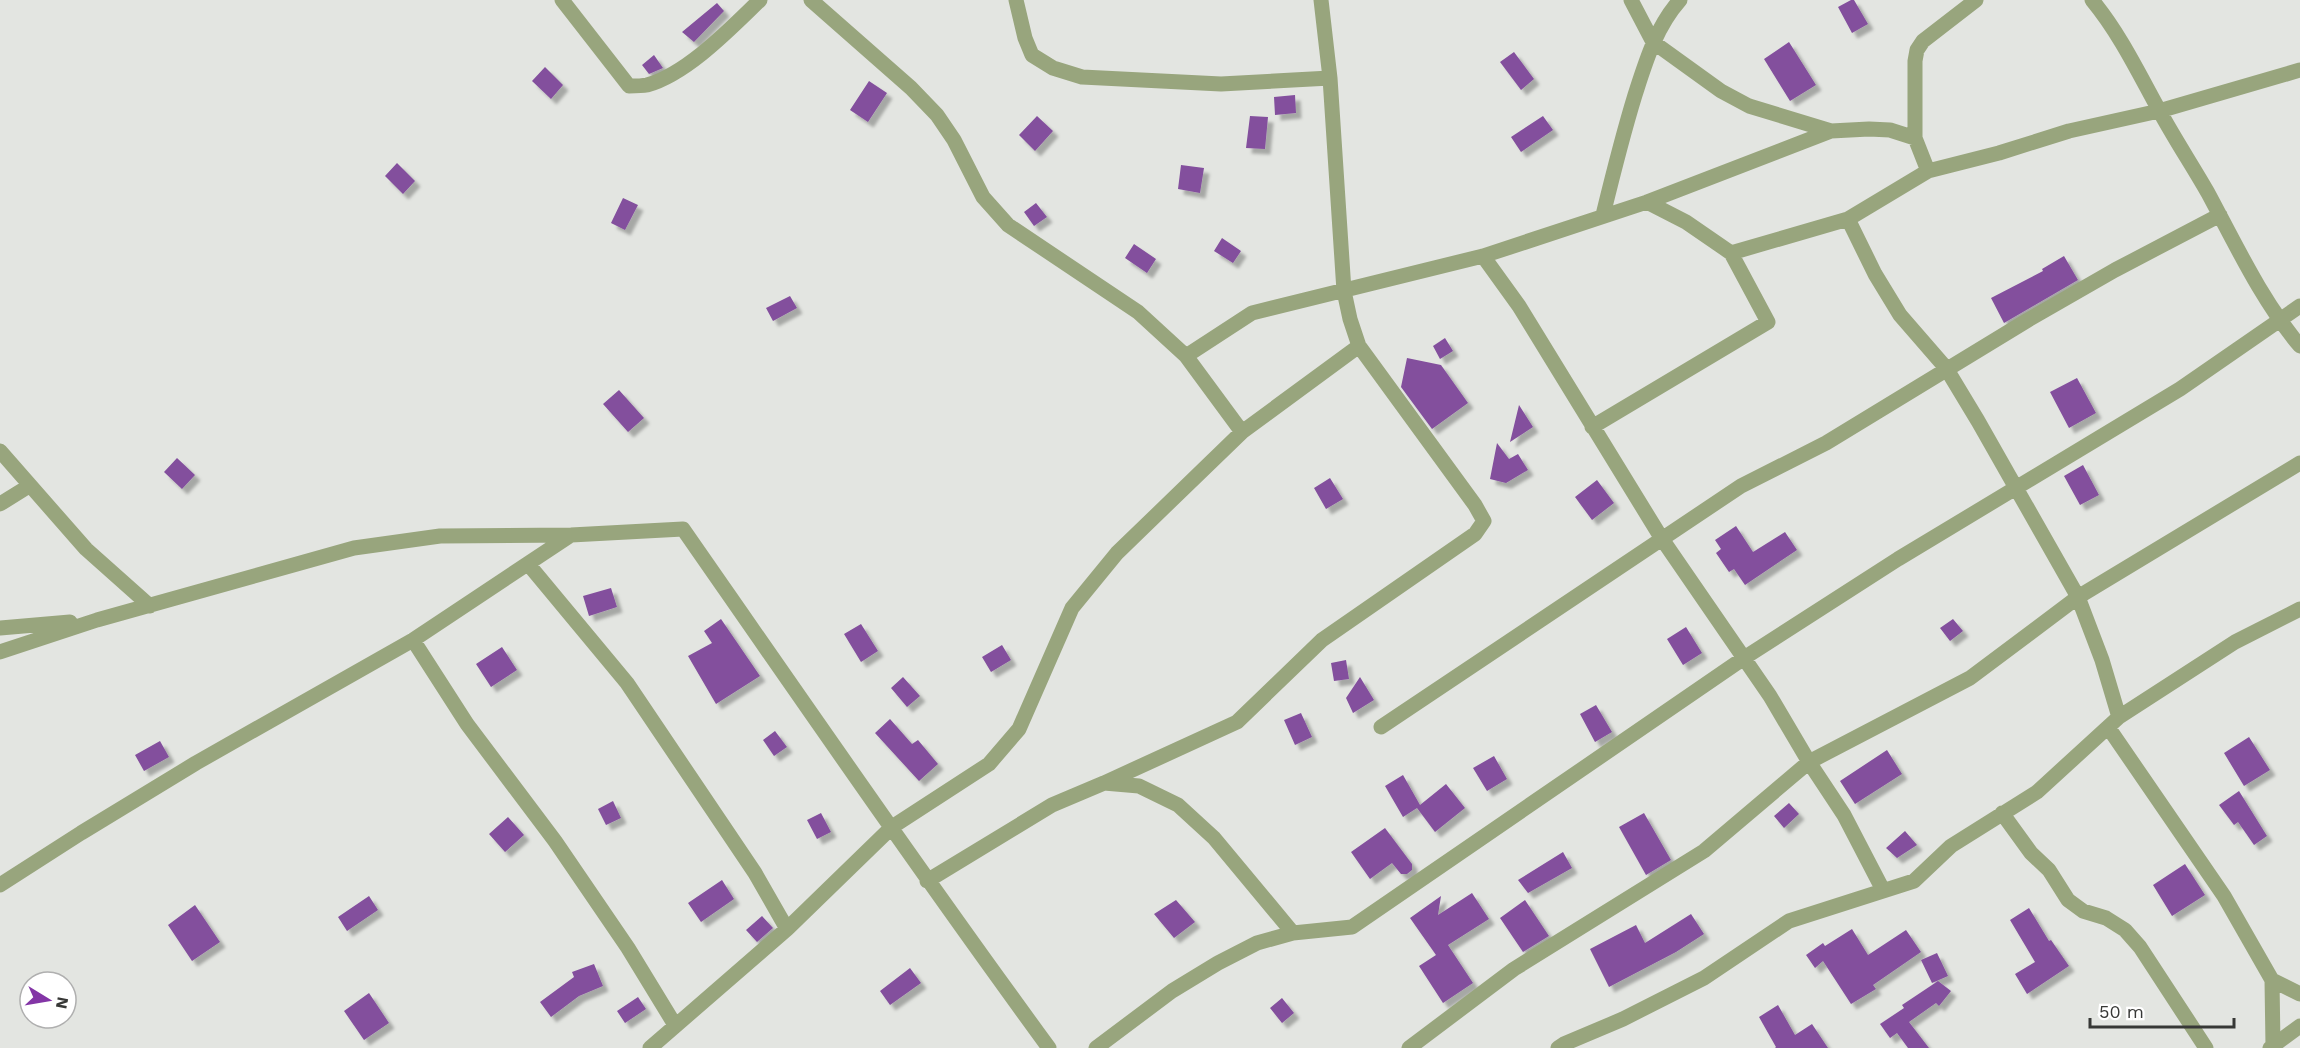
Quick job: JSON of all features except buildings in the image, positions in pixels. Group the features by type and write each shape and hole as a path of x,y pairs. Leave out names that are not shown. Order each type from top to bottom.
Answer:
{"street":[{"path":"562,0 629,86 646,86 689,62 760,0"},
{"path":"811,0 911,88 937,115 954,140 983,197 1008,225 1138,312 1185,356 1242,432"},
{"path":"1016,0 1025,38 1032,55 1053,68 1082,77 1221,84 1330,78"},
{"path":"927,881 1052,805 1237,722 1322,640 1475,534 1484,521 1359,345 1350,319 1344,291 1330,78 1322,4 1336,0"},
{"path":"1631,0 1653,42 1721,92 1749,106 1831,131"},
{"path":"1603,215 1623,135 1653,42 1669,13 1680,0"},
{"path":"1928,171 1914,138 1917,50 1923,41 1976,0"},
{"path":"2092,0 2141,73 2159,111 2278,320 2300,346"},
{"path":"1731,253 1848,219 1928,171 2000,153 2068,131 2159,111 2300,70"},
{"path":"1185,356 1252,313 1483,256 1647,201 1831,131 1890,130 1914,138"},
{"path":"1592,427 1768,322 1731,253 1699,231 1647,201"},
{"path":"1382,727 1741,486 1826,443 1946,368 2115,270 2220,215"},
{"path":"1848,219 1875,274 1900,315 1946,368 2079,597 2102,660 2113,722 2224,896 2272,980 2272,1047"},
{"path":"1483,256 1519,306 1662,538 1770,696 1844,815 1883,890"},
{"path":"1096,1048 1172,991 1257,943 1293,933 1352,927 1744,658 1898,559 2180,389 2300,306"},
{"path":"650,1048 787,929 892,826 989,764 1019,729 1072,608 1117,553 1242,432 1359,345"},
{"path":"0,451 86,549 150,606"},
{"path":"1409,1048 1514,969 1704,852 1809,762 1970,678 2079,597 2300,463"},
{"path":"0,504 29,486"},
{"path":"0,652 97,620 354,548 440,536 571,535 683,529 892,826 927,881 1049,1048"},
{"path":"0,885 81,832 196,763 413,640 571,535"},
{"path":"529,565 627,683 755,873 787,929"},
{"path":"1558,1048 1623,1019 1704,978 1789,921 1914,881 1950,846 2037,792 2113,722 2235,642 2300,609"},
{"path":"0,628 97,620"},
{"path":"413,640 466,724 555,841 628,948 675,1025"},
{"path":"1104,783 1139,786 1178,805 1214,838 1293,933"},
{"path":"2002,813 2031,853 2049,870 2068,900 2083,911 2106,918 2125,930 2140,947 2206,1048"},
{"path":"2272,980 2300,994"},
{"path":"2272,1047 2300,1026"}]}
